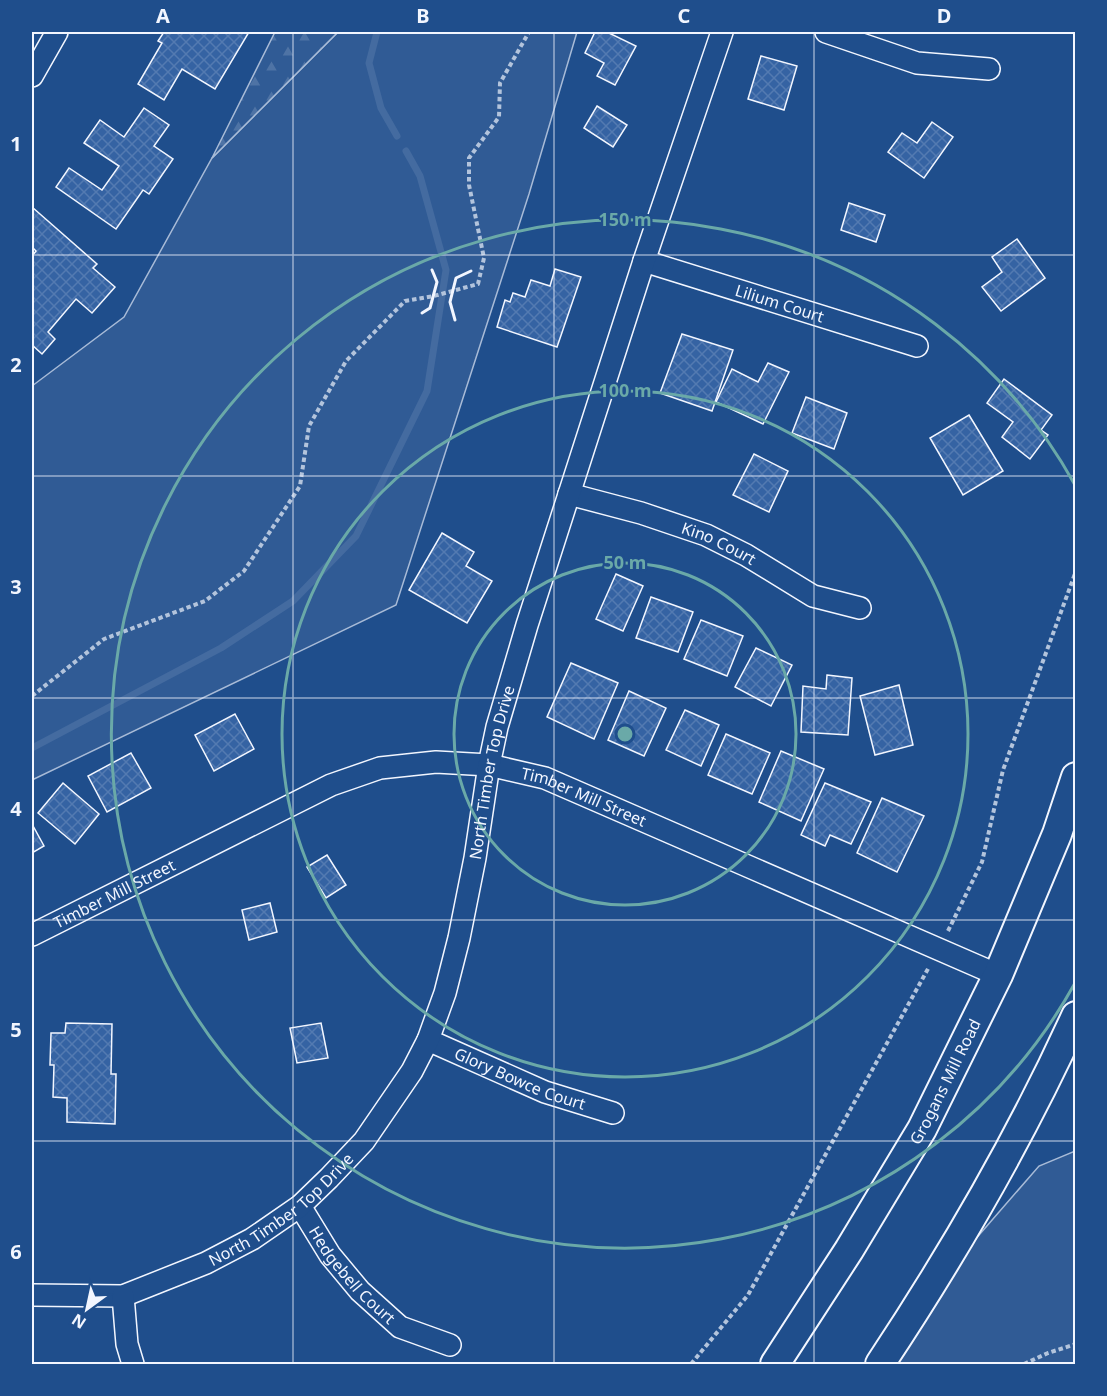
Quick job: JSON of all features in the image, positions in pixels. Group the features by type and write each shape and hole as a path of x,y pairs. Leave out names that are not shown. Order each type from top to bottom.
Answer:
{"main road":[{"name":"Grogans Mill Road","path":"775,1365 922,1130 998,975 1057,834 1076,777"},
{"path":"880,1365 918,1306 993,1178 1076,1016"}],"street":[{"path":"32,76 57,32"},
{"name":"North Timber Top Drive","path":"32,1295 123,1296 206,1263 252,1239 300,1206 364,1141 393,1102 412,1071 428,1040 445,993 459,938 497,727 644,261 722,32"},
{"path":"826,32 917,63 989,69"},
{"name":"Lilium Court","path":"644,261 917,346"},
{"name":"Kino Court","path":"569,494 642,513 706,535 746,555 813,596 860,608"},
{"name":"Timber Mill Street","path":"32,935 331,785 380,768 436,762 489,765 545,778 998,975"},
{"name":"Glory Bowce Court","path":"428,1040 545,1092 613,1113"},
{"name":"Hedgebell Court","path":"300,1206 330,1255 360,1291 400,1328 450,1345"},
{"path":"123,1296 127,1344 133,1365"}],"path":[{"path":"32,696 104,639 205,601 244,571 300,486 309,426 346,360 405,301 478,284 484,258 469,185 469,158 499,117 500,83 529,32"},
{"path":"692,1365 748,1295 938,950 982,862 1003,770 1076,571"},
{"path":"1024,1365 1048,1353 1076,1344"}],"green space":[{"path":"275,32 338,32 212,158"},
{"path":"338,32 577,32 529,194 396,605 32,780 32,386 124,317 212,158"},
{"path":"1075,1151 1075,1364 895,1364 973,1242 1039,1166"}],"building":[{"path":"164,32 249,32 215,89 182,69 164,100 138,84 162,43 158,41"},
{"path":"595,32 607,32 636,46 615,85 597,76 604,63 585,53"},
{"path":"761,56 797,66 784,110 748,99"},
{"path":"597,106 627,125 613,147 584,128"},
{"path":"144,108 169,125 154,146 173,159 149,194 143,190 116,229 56,187 69,168 102,190 119,166 84,143 100,120 124,137"},
{"path":"932,122 953,137 924,178 888,152 902,133 917,143"},
{"path":"849,203 885,215 876,242 841,230"},
{"path":"32,207 97,264 93,268 115,287 92,313 76,299 48,332 55,339 42,354 32,345 32,256 36,251 32,247"},
{"path":"1017,239 1045,278 1001,311 982,287 1002,272 992,257"},
{"path":"555,269 581,277 557,347 497,327 505,300 510,302 513,293 525,297 531,280 550,286"},
{"path":"682,334 733,350 712,411 660,393"},
{"path":"768,363 789,372 763,424 716,402 732,369 758,382"},
{"path":"1004,379 1052,415 1041,430 1048,435 1030,459 1002,437 1013,422 987,403"},
{"path":"806,397 847,413 834,449 792,433"},
{"path":"969,415 1003,471 963,495 930,438"},
{"path":"754,454 788,471 769,512 733,495"},
{"path":"442,533 474,552 466,566 492,581 467,623 409,590"},
{"path":"616,574 643,586 623,631 596,619"},
{"path":"651,597 693,612 678,652 636,638"},
{"path":"701,620 743,636 727,676 684,659"},
{"path":"756,648 792,665 771,706 735,687"},
{"path":"571,663 618,683 594,739 547,717"},
{"path":"827,675 852,678 848,735 801,732 803,686 826,689"},
{"path":"899,685 913,745 875,755 860,696"},
{"path":"629,691 666,708 644,756 608,740"},
{"path":"685,710 719,725 701,766 666,750"},
{"path":"235,714 254,749 214,771 195,735"},
{"path":"726,734 770,753 752,794 708,775"},
{"path":"781,751 824,769 801,821 759,802"},
{"path":"131,753 151,788 107,812 88,776"},
{"path":"63,783 99,814 75,844 38,813"},
{"path":"825,783 871,802 851,844 830,835 825,846 801,835"},
{"path":"882,798 924,816 897,872 857,853"},
{"path":"32,824 44,846 32,853"},
{"path":"327,855 346,885 326,898 307,867"},
{"path":"270,903 277,932 249,940 242,910"},
{"path":"66,1023 112,1024 111,1074 116,1074 115,1124 67,1122 67,1098 53,1097 54,1065 50,1065 51,1033 65,1033"},
{"path":"321,1023 328,1058 297,1063 290,1028"}],"waterway":[{"path":"377,32 369,63 381,108 397,136"},
{"path":"32,748 221,648 293,601 356,536 427,391 446,270 420,176 406,151"}],"wall":[{"path":"422,313 430,308 437,282 432,270"},
{"path":"455,320 450,302 456,278 471,271"}]}
